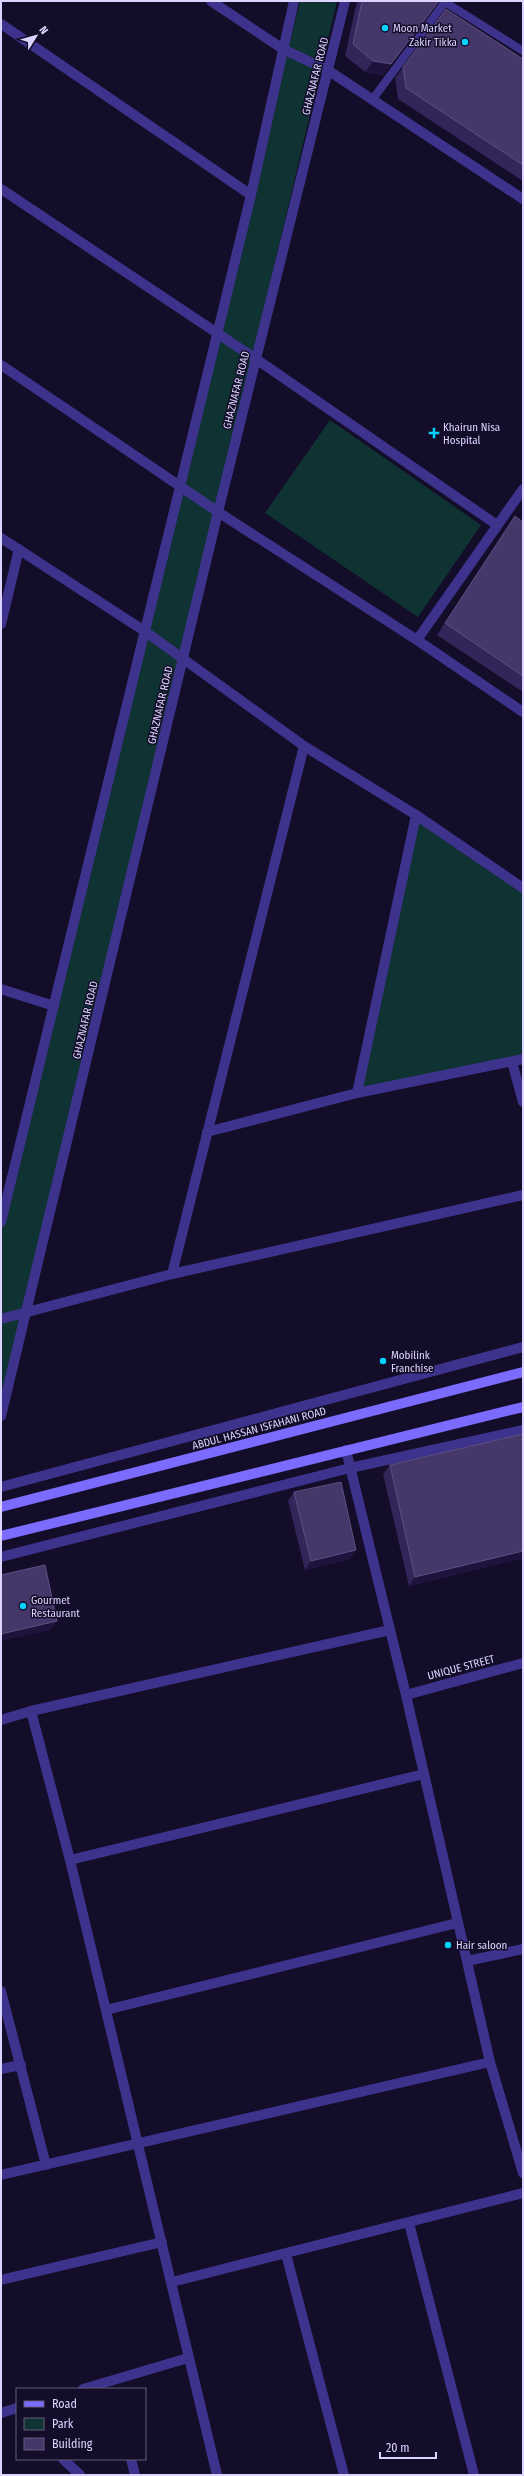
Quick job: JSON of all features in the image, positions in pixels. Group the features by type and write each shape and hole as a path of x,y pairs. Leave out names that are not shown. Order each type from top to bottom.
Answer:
{"main road":[{"name":"ABDUL HASSAN ISFAHANI ROAD","path":"1,1508 523,1372"},
{"path":"1,1536 523,1407"}],"street":[{"path":"211,1 283,49 329,71 523,199"},
{"path":"1,1222 181,487 251,195 294,1"},
{"name":"GHAZNAFAR ROAD","path":"1,1416 27,1313 218,512 329,71 345,1"},
{"path":"1,24 251,195"},
{"path":"1,189 256,359 497,525"},
{"path":"1,365 218,512 417,640 523,712"},
{"path":"417,640 523,489"},
{"path":"1,538 146,632 304,746 416,815 523,888"},
{"path":"1,624 19,549"},
{"path":"172,1274 304,746"},
{"path":"358,1093 416,815"},
{"path":"1,989 54,1006"},
{"path":"207,1132 358,1093 523,1059"},
{"path":"512,1062 523,1102"},
{"path":"1,1319 172,1274 523,1195"},
{"path":"1,1487 523,1347"},
{"path":"1,1557 350,1468 523,1430"},
{"path":"346,1450 406,1695 490,2062 523,2173"},
{"path":"1,1720 31,1711 390,1630"},
{"name":"UNIQUE STREET","path":"406,1695 523,1663"},
{"path":"31,1711 70,1860 217,2475"},
{"path":"70,1860 424,1774"},
{"path":"106,2010 457,1923"},
{"path":"467,1961 523,1948"},
{"path":"1,1991 46,2165"},
{"path":"1,2175 490,2062"},
{"path":"1,2069 21,2065"},
{"path":"172,2282 523,2193"},
{"path":"409,2223 474,2475"},
{"path":"1,2280 162,2242"},
{"path":"286,2254 344,2475"},
{"path":"90,2388 113,2385 188,2358"},
{"path":"64,2460 80,2475"},
{"path":"131,2460 135,2475"}],"lane":[{"path":"372,100 446,1 523,51"}],"green space":[{"path":"300,1 337,1 1,1416 1,1223"},
{"path":"330,420 481,525 418,617 265,513"},
{"path":"416,815 523,888 523,1059 357,1093"}],"building":[{"name":"Moon Market","path":"362,1 439,1 391,64 373,61 353,44"},
{"path":"446,9 523,59 523,165 406,88 403,67"},
{"path":"515,516 523,522 523,676 445,623"},
{"path":"523,1434 523,1551 415,1577 390,1465"},
{"path":"341,1482 356,1550 311,1561 294,1492"},
{"name":"Gourmet Restaurant","path":"45,1565 57,1621 1,1634 1,1575"}],"place":[{"name":"Moon Market","path":"385,28"},
{"name":"Zakir Tikka","path":"465,42"},
{"name":"Khairun Nisa Hospital","path":"434,433"},
{"name":"Mobilink Franchise","path":"383,1361"},
{"name":"Gourmet Restaurant","path":"23,1606"},
{"name":"Hair saloon","path":"448,1945"}]}
